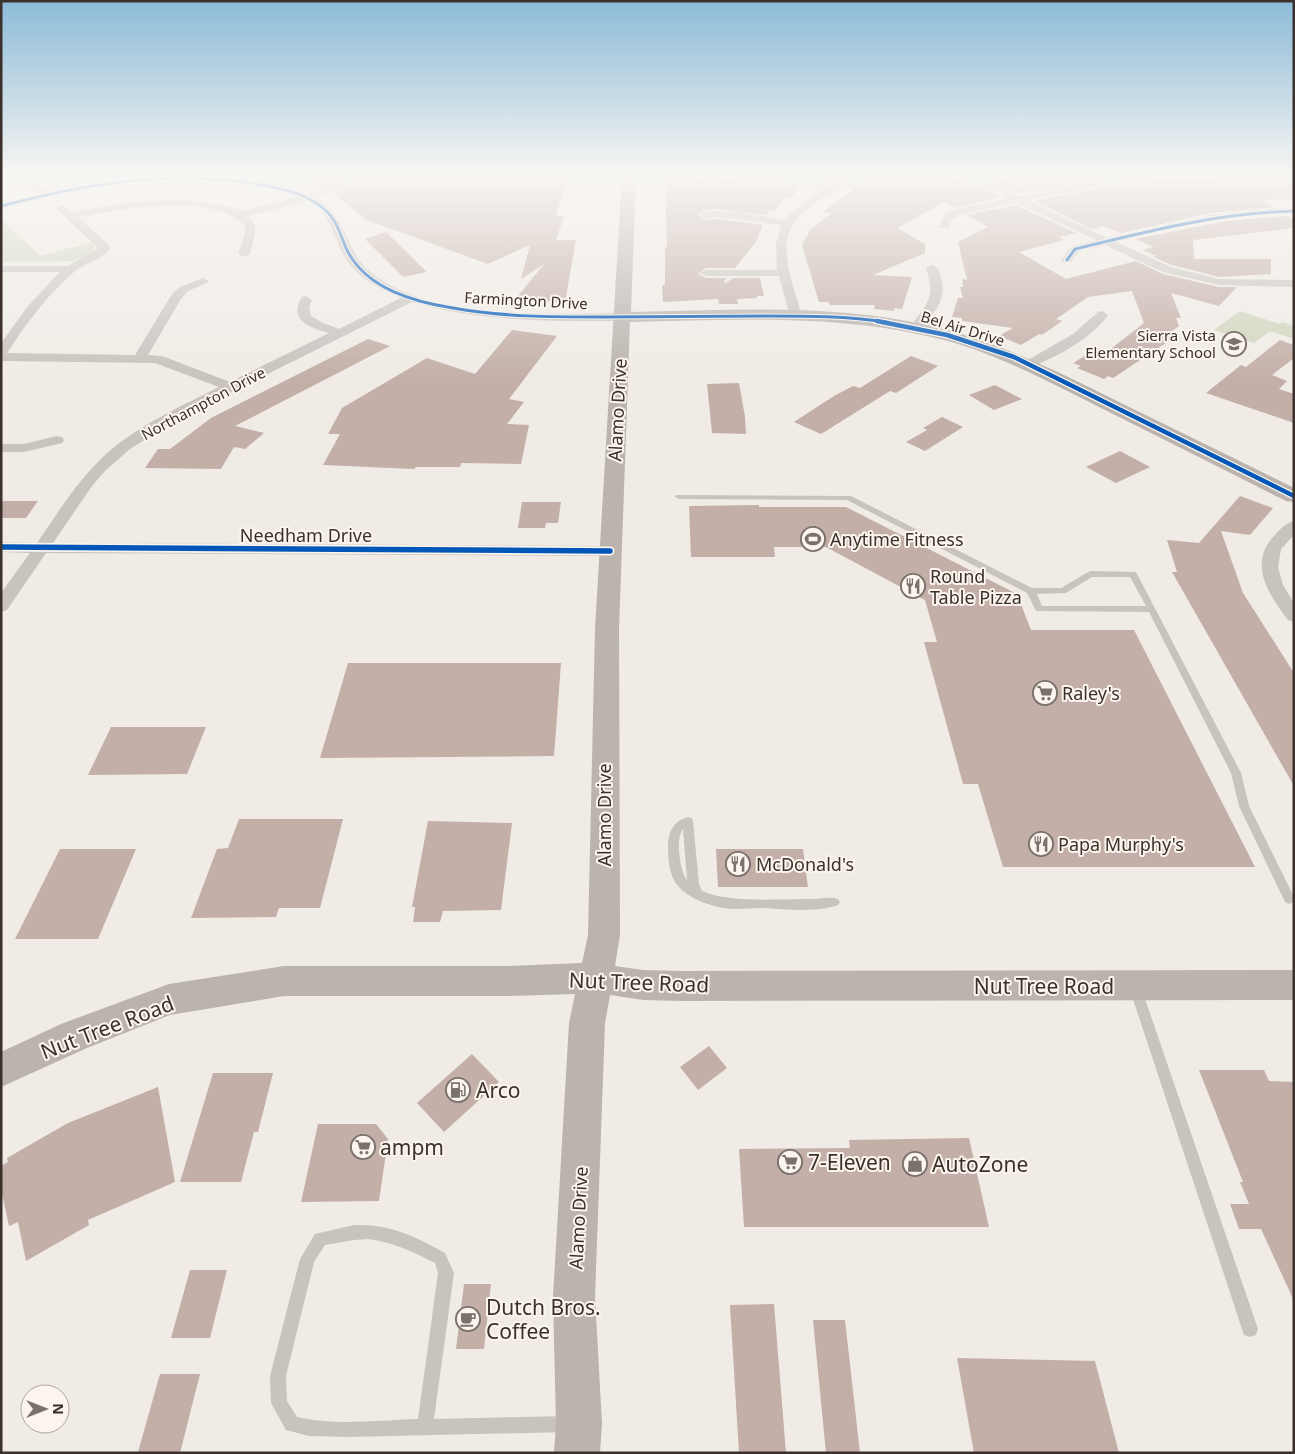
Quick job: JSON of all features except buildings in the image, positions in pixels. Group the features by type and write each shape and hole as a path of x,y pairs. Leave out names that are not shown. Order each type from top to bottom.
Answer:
{"main road":[{"name":"Alamo Drive","path":"578,1438 574,1297 587,1023 594,978 604,935 605,740 610,551 626,244"},
{"name":"Bel Air Drive","path":"622,317 796,316 864,319 916,326 966,339 1028,364 1294,496"},
{"name":"Nut Tree Road","path":"1,1070 121,1016 169,1000 284,981 500,981 594,978 643,985 682,986 1294,985"}],"street":[{"path":"1,353 21,322 71,269 92,259 104,250 103,244"},
{"path":"244,254 247,244"},
{"name":"Farmington Drive","path":"345,244 349,254 359,268 383,286 411,298 447,307 485,313 540,317 622,317"},
{"path":"783,244 783,273 796,316"},
{"path":"1067,260 1075,250 1098,244"},
{"path":"1109,244 1141,260 1187,276 1219,282 1294,284"},
{"path":"916,326 935,303 939,292 932,268"},
{"path":"1,269 71,269"},
{"path":"706,273 783,273"},
{"path":"140,358 176,297 184,289 203,281"},
{"name":"Northampton Drive","path":"1,606 87,483 113,456 153,427 411,298"},
{"path":"306,300 301,307 301,312 308,320 341,333"},
{"path":"1028,364 1080,335 1096,323 1102,315"},
{"path":"1,357 157,359 231,387"},
{"path":"1,448 24,448 57,440"},
{"path":"1294,526 1273,547 1269,562 1271,578 1294,616"},
{"name":"Needham Drive","path":"1,547 41,547 80,550 610,551"}],"lane":[{"path":"679,497 848,498 1032,590 1063,591 1090,574 1133,574 1236,773 1244,806 1289,899"},
{"path":"1032,590 1039,609 1152,609"},
{"path":"698,894 693,884 688,821 677,828 674,834 676,871 681,882 698,894 710,900 724,903 813,904 834,902"},
{"path":"1135,986 1250,1329"},
{"path":"425,1426 446,1273 440,1258 387,1233 348,1232 320,1239 306,1259 278,1376 279,1403 292,1424 310,1428 425,1426 578,1438"}],"green space":[{"path":"1,244 27,244 40,256 86,244 93,244 94,248 89,254 74,261 1,262"},
{"path":"1240,311 1280,324 1282,322 1294,326 1294,339 1270,331 1254,343 1214,330"}],"cycle path":[{"path":"345,244 348,252 363,272 382,286 428,303 473,312 541,317 831,317 878,321 947,335 1014,357 1294,496"},
{"path":"1067,260 1075,249 1095,244"},
{"path":"1,547 610,551"}],"place":[{"name":"Sierra Vista Elementary School","path":"1234,344"},
{"name":"Anytime Fitness","path":"813,539"},
{"name":"Round Table Pizza","path":"913,586"},
{"name":"Raley's","path":"1045,693"},
{"name":"Papa Murphy's","path":"1041,844"},
{"name":"McDonald's","path":"738,864"},
{"name":"Arco","path":"458,1090"},
{"name":"ampm","path":"363,1147"},
{"name":"7-Eleven","path":"790,1162"},
{"name":"AutoZone","path":"915,1164"},
{"name":"Dutch Bros. Coffee","path":"468,1319"}]}
